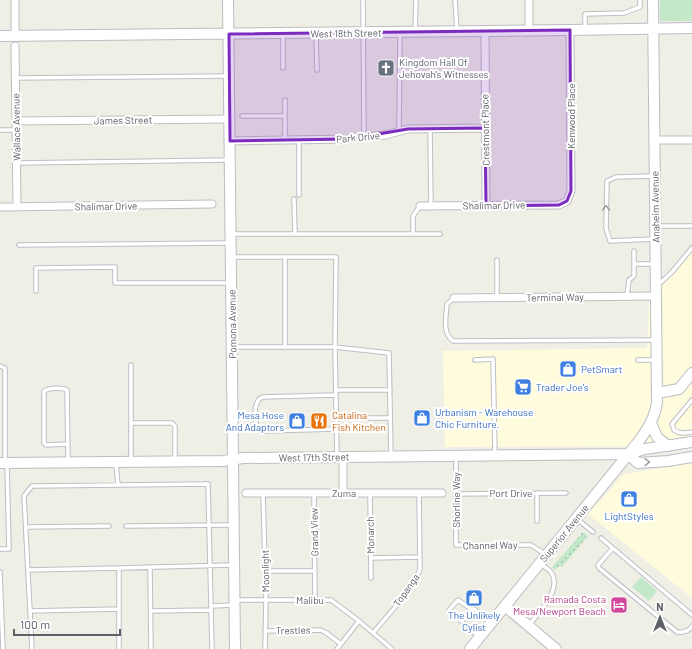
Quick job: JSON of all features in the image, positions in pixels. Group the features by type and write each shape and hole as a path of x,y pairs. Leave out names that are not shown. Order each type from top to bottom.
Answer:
{"street":[{"path":"15,0 15,36"},
{"name":"Pomona Avenue","path":"228,0 235,649"},
{"path":"529,0 529,31"},
{"name":"Anaheim Avenue","path":"653,0 657,393 653,419"},
{"name":"West 18th Street","path":"0,36 692,28"},
{"name":"Kenwood Place","path":"567,201 571,191 570,30"},
{"name":"Crestmont Place","path":"485,31 486,206"},
{"name":"Wallace Avenue","path":"14,46 17,207"},
{"name":"James Street","path":"16,121 230,119"},
{"name":"Park Drive","path":"230,141 364,138 385,135 399,130 485,128"},
{"path":"654,140 692,140"},
{"name":"Shalimar Drive","path":"420,206 559,205 567,201"},
{"name":"Shalimar Drive","path":"0,207 212,204"},
{"name":"Terminal Way","path":"454,298 627,296 656,292"},
{"path":"657,393 679,389 692,373"},
{"path":"653,419 657,437 668,446"},
{"name":"Superior Avenue","path":"470,649 628,454 653,419"},
{"path":"628,454 645,449 692,442"},
{"name":"West 17th Street","path":"4,463 223,461 243,458 495,454 628,454"},
{"path":"628,454 638,463 668,461 692,457"},
{"path":"340,457 343,493"},
{"name":"Zuma","path":"246,493 442,493"},
{"path":"505,606 556,649"}],"lane":[{"path":"363,0 364,138"},
{"path":"415,32 416,0"},
{"path":"455,0 457,31"},
{"path":"585,30 585,14 624,13 640,7 640,0"},
{"path":"399,130 400,32"},
{"path":"283,33 283,68"},
{"path":"316,33 317,70"},
{"path":"15,78 229,76"},
{"path":"285,100 285,140"},
{"path":"242,116 285,116"},
{"path":"430,129 431,206"},
{"path":"0,130 16,130"},
{"path":"298,140 299,195"},
{"path":"17,163 230,160"},
{"path":"655,176 616,177 606,181 606,228 610,241 655,239"},
{"path":"294,198 295,234"},
{"path":"413,233 413,216 420,206"},
{"path":"655,226 692,226"},
{"path":"19,245 231,238 295,234 440,234"},
{"path":"656,292 692,248"},
{"path":"627,296 629,280 634,276 634,251"},
{"path":"231,257 336,257 336,429 340,457"},
{"path":"285,257 285,347"},
{"path":"497,260 497,298"},
{"path":"634,264 656,264"},
{"path":"36,291 36,268 115,267 115,283 231,283"},
{"path":"454,298 447,304 446,330 448,338 453,341 656,340"},
{"path":"232,347 336,347 389,353 391,456"},
{"path":"475,360 493,359 495,454"},
{"path":"638,360 656,360"},
{"path":"131,365 131,461"},
{"path":"0,366 4,368 5,372 4,463 8,549 0,549"},
{"path":"68,444 46,445 44,443 44,391 46,389 64,388 67,390 68,444 68,462"},
{"path":"336,390 390,390"},
{"path":"336,395 263,397 257,402 256,412 256,424 260,430 336,429"},
{"path":"692,400 672,424 676,432 692,432"},
{"path":"336,418 390,418"},
{"path":"131,423 172,423 175,426 175,461"},
{"name":"Shorline Way","path":"456,455 456,546"},
{"path":"116,462 118,485"},
{"path":"32,649 24,496 32,486 208,484 212,649"},
{"name":"Moonlight","path":"263,493 266,600 265,649"},
{"name":"Grand View","path":"314,493 314,600"},
{"name":"Monarch","path":"370,493 371,578"},
{"name":"Topanga","path":"373,633 410,587 420,569 419,493"},
{"path":"536,493 537,521"},
{"name":"Port Drive","path":"456,494 566,493"},
{"path":"576,518 593,532"},
{"path":"126,526 233,525"},
{"path":"26,527 110,526"},
{"path":"601,538 692,615"},
{"name":"Channel Way","path":"456,546 530,545 543,559 551,572 554,581 554,590 528,626"},
{"path":"613,548 598,565 599,568 677,632 681,633 690,629 692,626"},
{"path":"371,558 420,557"},
{"path":"28,570 234,565"},
{"path":"150,567 151,649"},
{"path":"119,568 119,649"},
{"name":"Grand View","path":"265,571 314,571"},
{"path":"0,572 1,637 3,649"},
{"name":"Malibu","path":"151,611 211,608 234,603 266,600 331,600 392,649"},
{"path":"480,637 449,610 458,600 492,622"},
{"path":"30,611 119,609"},
{"path":"337,649 359,621"},
{"name":"Trestles","path":"265,631 320,630 326,632 341,644"}],"highlighted area":[{"path":"570,30 571,191 567,201 559,205 486,206 485,128 408,129 349,139 230,141 229,34"}],"shaded area":[{"path":"692,248 692,438 668,443 627,446 445,447 443,351 647,348 649,302"},
{"path":"692,463 692,598 588,514 624,474"}],"green space":[{"path":"660,0 692,0 692,21 660,21"},
{"path":"583,532 588,536 562,567 560,565 555,570 552,567"},
{"path":"641,577 657,591 649,601 632,587"}],"place":[{"name":"Kingdom Hall Of Jehovah's Witnesses","path":"386,68"},
{"name":"PetSmart","path":"568,369"},
{"name":"Trader Joe's","path":"523,387"},
{"name":"Urbanism - Warehouse Chic Furniture.","path":"422,418"},
{"name":"Mesa Hose And Adaptors","path":"297,421"},
{"name":"Catalina Fish Kitchen","path":"319,421"},
{"name":"LightStyles","path":"629,499"},
{"name":"The Unlikely Cylist","path":"474,598"},
{"name":"Ramada Costa Mesa/Newport Beach","path":"619,605"}]}
